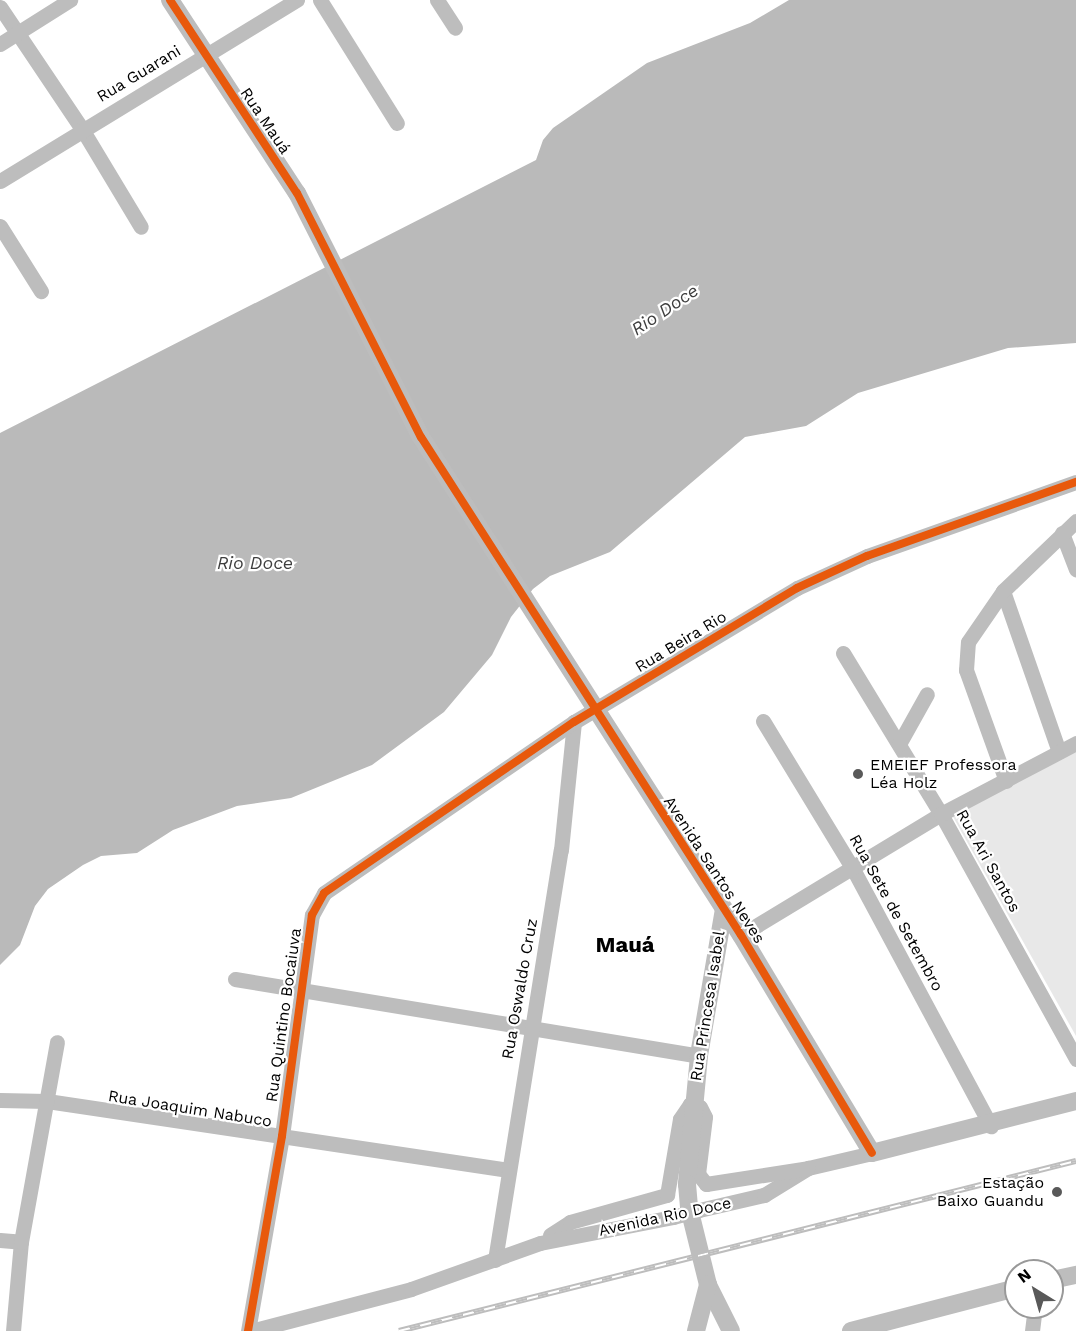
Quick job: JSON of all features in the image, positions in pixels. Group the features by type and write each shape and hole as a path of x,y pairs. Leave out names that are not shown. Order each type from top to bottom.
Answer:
{"street":[{"path":"0,44 70,0"},
{"name":"Rua Mauá","path":"170,0 297,193 421,436 529,606"},
{"name":"Rua Guarani","path":"0,181 297,0"},
{"path":"320,0 397,123"},
{"path":"437,0 454,28"},
{"path":"0,7 82,129 141,226"},
{"path":"0,226 40,291"},
{"name":"Rua Beira Rio","path":"330,886 574,722 826,573 1076,482"},
{"path":"1006,781 966,670 965,654 973,630 1003,591 1076,521"},
{"path":"1062,533 1076,569"},
{"path":"1003,591 1059,752"},
{"name":"Avenida Santos Neves","path":"529,606 741,935 872,1153"},
{"name":"Rua Ari Santos","path":"843,653 941,814 1076,1059"},
{"path":"899,744 927,694"},
{"name":"Rua Sete de Setembro","path":"763,721 853,868 991,1126"},
{"name":"Rua Oswaldo Cruz","path":"495,1260 507,1170 561,850 574,722"},
{"path":"741,935 941,814 1076,743"},
{"name":"Rua Quintino Bocaiuva","path":"250,1331 282,1136 299,990 312,915 330,886"},
{"name":"Rua Princesa Isabel","path":"708,1285 687,1192 693,1103 699,1056 724,909"},
{"path":"235,979 699,1056"},
{"path":"13,1331 21,1242 57,1042"},
{"name":"Rua Joaquim Nabuco","path":"0,1100 47,1101 507,1170"},
{"name":"Avenida Rio Doce","path":"250,1331 411,1289 540,1243 673,1217 764,1195 808,1168 991,1126 1076,1101"},
{"path":"540,1243 570,1222 667,1195 680,1119 684,1109 693,1103"},
{"name":"Rua Princesa Isabel","path":"693,1103 702,1109 705,1118 698,1171 702,1181 713,1184 808,1168"},
{"path":"0,1240 21,1242"},
{"path":"708,1285 733,1327"},
{"path":"696,1331 708,1285"},
{"path":"851,1331 1004,1291"}],"shaded area":[{"path":"1076,740 1076,1036 952,815"}],"water":[{"name":"Rio Doce","path":"789,0 1076,0 1076,343 1008,348 858,393 806,426 745,437 610,552 550,576 533,589 511,617 492,655 444,712 372,765 291,798 237,806 173,830 137,853 101,856 83,865 48,889 35,906 20,945 0,965 0,433 536,160 543,140 553,128 647,63 750,23"}],"railway":[{"path":"399,1331 1076,1161"}],"cycle path":[{"path":"170,0 297,193 421,437 741,935 872,1153"},
{"path":"248,1331 282,1136 312,915 324,893 574,722 797,588 867,556 1076,482"}],"place":[{"name":"EMEIEF Professora Léa Holz","path":"858,774"},
{"name":"Estação Baixo Guandu","path":"1057,1192"}],"district":[{"name":"Mauá","path":"625,945"}]}
